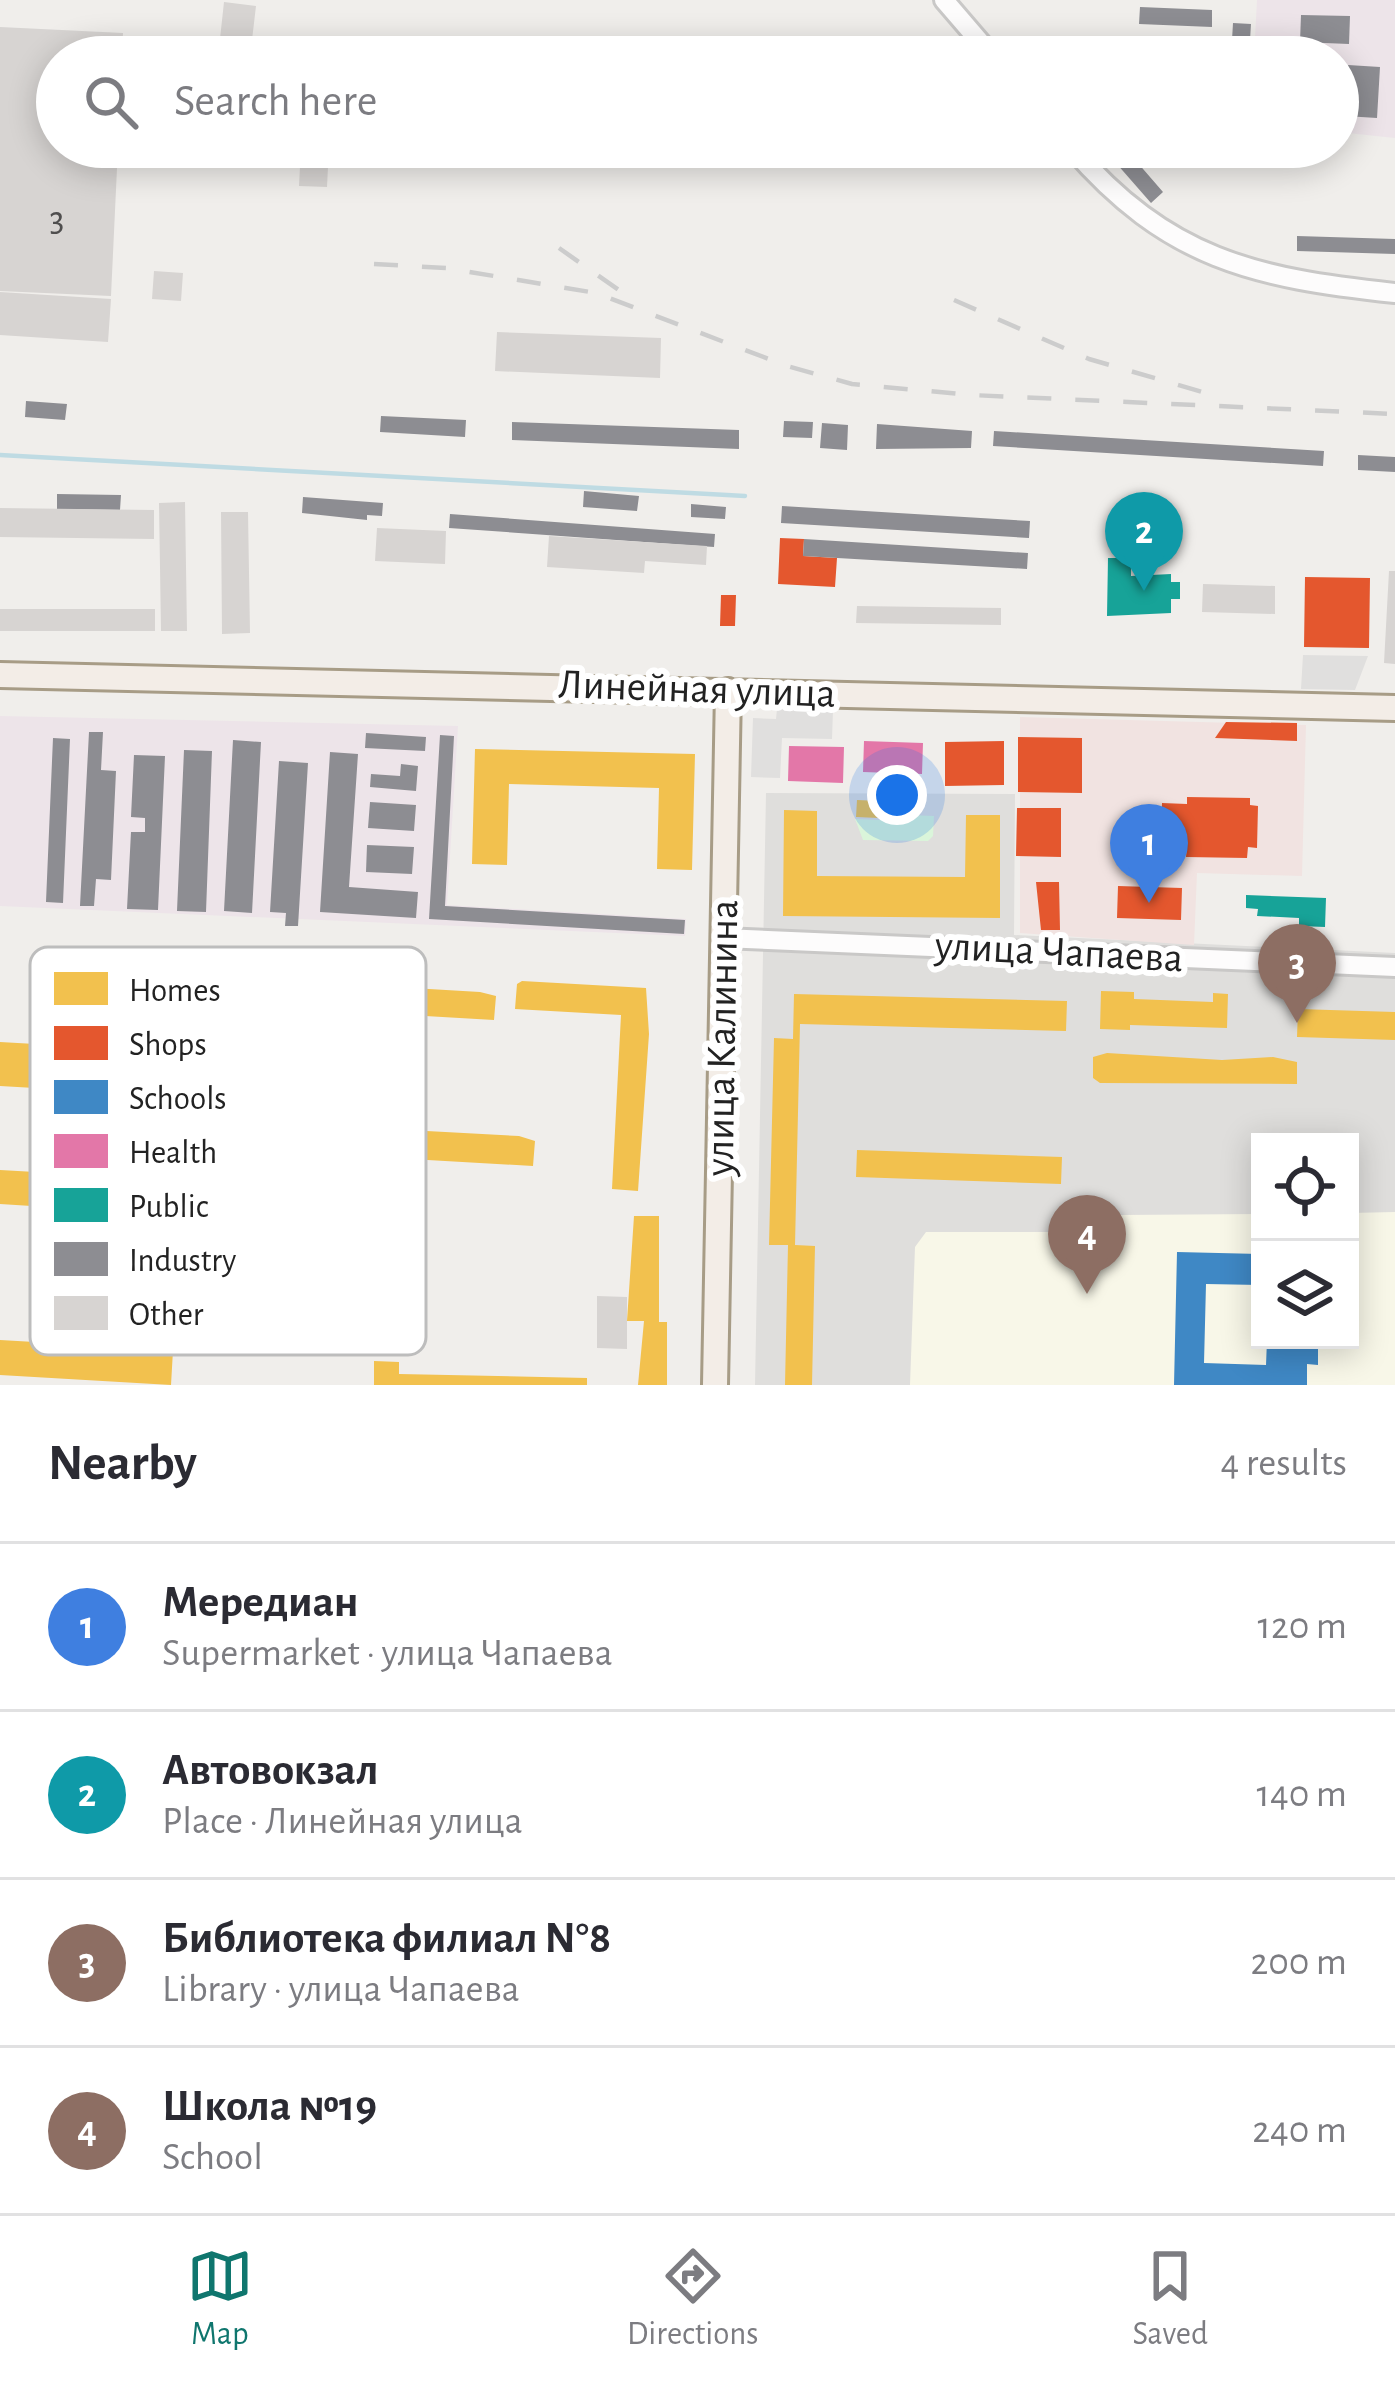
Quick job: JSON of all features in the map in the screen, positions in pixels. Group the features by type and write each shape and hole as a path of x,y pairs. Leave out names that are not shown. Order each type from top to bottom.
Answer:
{"main road":[{"name":"Линейная улица","path":"0,674 1395,708"},
{"name":"улица Калинина","path":"716,1385 728,691"}],"street":[{"path":"944,0 975,36"},
{"path":"1092,168 1141,217 1236,266 1295,282 1395,292"},
{"name":"улица Чапаева","path":"723,938 1395,967"}],"shaded area":[{"path":"1257,0 1395,0 1395,138 1359,134 1359,36 1255,36"},
{"path":"1303,655 1368,656 1355,690 1301,689"},
{"path":"777,709 833,710 832,739 782,738 780,778 751,777 753,718 776,719"},
{"path":"0,716 458,726 447,905 686,919 685,936 0,906"},
{"path":"1020,717 1306,725 1302,876 1197,873 1194,945 1020,933"},
{"path":"766,793 1015,794 1014,935 1395,953 1395,1385 755,1385"},
{"path":"1395,1212 1395,1385 910,1385 915,1247 926,1232 1116,1232 1119,1215 1251,1214 1251,1349 1359,1349 1359,1213"}],"green space":[{"path":"881,814 934,816 933,836 928,841 863,840 855,819 880,820"}],"building: Homes":[{"path":"475,749 695,754 692,870 657,869 659,788 509,784 507,865 472,864"},
{"path":"857,800 880,801 879,818 856,817"},
{"path":"784,810 817,811 817,876 965,877 966,815 1000,815 1000,918 783,916"},
{"path":"517,984 646,988 649,1034 638,1191 612,1189 621,1015 515,1009"},
{"path":"426,989 496,996 494,1020 426,1016"},
{"path":"1101,991 1134,992 1134,999 1213,1002 1213,993 1228,994 1227,1028 1130,1025 1130,1030 1100,1029"},
{"path":"794,994 1067,1001 1066,1031 800,1024 795,1245 815,1246 812,1385 785,1385 788,1245 769,1245 774,1038 793,1039"},
{"path":"1298,1009 1395,1012 1395,1040 1297,1037"},
{"path":"0,1042 30,1044 30,1088 0,1086"},
{"path":"1107,1053 1222,1060 1273,1057 1297,1062 1297,1084 1100,1083 1093,1078 1093,1057"},
{"path":"426,1131 535,1141 533,1166 426,1160"},
{"path":"857,1150 1062,1157 1061,1184 856,1177"},
{"path":"0,1170 30,1172 30,1206 0,1204"},
{"path":"634,1216 659,1216 659,1322 667,1322 667,1385 638,1385 644,1321 627,1321"},
{"path":"0,1340 30,1342 30,1355 173,1355 171,1385 0,1375"},
{"path":"374,1361 399,1362 399,1374 587,1378 587,1385 374,1385"}],"building: Shops":[{"path":"780,538 804,539 803,556 837,558 835,587 778,584"},
{"path":"1305,577 1370,578 1369,648 1304,647"},
{"path":"721,595 736,595 735,626 720,626"},
{"path":"1226,722 1297,723 1297,741 1215,738"},
{"path":"1018,737 1082,738 1082,793 1018,792"},
{"path":"1004,741 1004,785 945,786 945,742"},
{"path":"1187,797 1250,798 1250,805 1258,806 1257,848 1248,847 1247,858 1186,857 1187,846 1161,845 1162,803 1187,804"},
{"path":"1017,808 1061,808 1061,857 1016,856"},
{"path":"1036,882 1059,882 1060,930 1041,930"},
{"path":"1118,886 1182,888 1181,920 1117,918"}],"building: Schools":[{"path":"1177,1252 1251,1254 1251,1285 1206,1284 1204,1363 1266,1365 1267,1349 1318,1349 1318,1365 1307,1364 1307,1385 1174,1385"}],"building: Health":[{"path":"864,741 923,743 922,774 863,772"},
{"path":"789,746 844,747 843,783 788,781"}],"building: Public":[{"path":"1108,558 1131,558 1131,576 1171,574 1171,582 1180,582 1180,599 1171,599 1171,613 1107,616"},
{"path":"1246,895 1326,898 1325,927 1299,926 1299,918 1257,916 1258,909 1246,908"}],"building: Industry":[{"path":"1140,7 1212,10 1212,27 1139,24"},
{"path":"1301,15 1350,16 1349,36 1300,36"},
{"path":"1233,23 1251,24 1250,36 1232,36"},
{"path":"1359,66 1380,67 1377,118 1359,117"},
{"path":"1120,168 1142,168 1163,192 1151,203"},
{"path":"1297,236 1395,239 1395,254 1297,251"},
{"path":"26,401 67,404 65,420 25,417"},
{"path":"381,416 466,420 465,437 380,432"},
{"path":"784,421 813,422 812,438 783,437"},
{"path":"512,422 739,430 739,449 512,440"},
{"path":"822,423 848,425 847,450 820,448"},
{"path":"877,424 972,431 971,448 876,449"},
{"path":"994,431 1324,451 1323,466 993,446"},
{"path":"1358,455 1395,457 1395,472 1358,470"},
{"path":"584,491 639,496 637,511 583,507"},
{"path":"57,494 121,495 120,510 57,509"},
{"path":"303,497 383,503 382,516 367,515 367,520 302,513"},
{"path":"691,504 726,507 725,519 691,517"},
{"path":"782,506 1030,521 1029,538 781,523"},
{"path":"450,514 715,534 714,547 449,528"},
{"path":"804,539 1028,553 1027,569 803,556"},
{"path":"89,732 103,732 101,770 116,771 111,880 96,879 94,906 80,906"},
{"path":"366,733 426,737 425,751 365,748"},
{"path":"440,735 454,736 445,906 685,920 684,934 429,919"},
{"path":"53,738 70,739 63,903 46,902"},
{"path":"233,740 261,742 252,913 224,911"},
{"path":"184,750 212,751 206,912 177,911"},
{"path":"330,752 358,754 349,887 418,892 416,918 320,912"},
{"path":"134,755 165,756 158,910 127,909 131,832 145,832 145,818 131,817"},
{"path":"279,761 308,763 298,926 285,926 286,913 270,912"},
{"path":"401,764 418,766 416,791 370,787 371,774 400,776"},
{"path":"370,802 416,805 414,831 368,828"},
{"path":"367,845 414,847 412,874 366,872"}],"building: Other":[{"path":"224,2 256,6 252,36 220,36"},
{"path":"0,27 123,33 36,36 36,168 117,168 111,296 0,291"},
{"path":"300,168 328,168 327,187 299,186"},
{"path":"154,271 183,273 181,301 152,299"},
{"path":"0,292 111,299 108,342 0,335"},
{"path":"497,332 661,338 660,378 495,371"},
{"path":"185,502 187,631 161,631 159,503"},
{"path":"0,508 154,510 154,539 0,537"},
{"path":"221,512 248,512 250,633 222,634"},
{"path":"377,528 446,531 445,564 375,561"},
{"path":"549,536 707,546 706,565 645,561 644,573 547,567"},
{"path":"1389,571 1395,571 1395,664 1384,663"},
{"path":"1203,584 1275,586 1275,614 1202,612"},
{"path":"857,606 1001,608 1001,625 856,623"},
{"path":"0,609 155,609 155,631 0,631"},
{"path":"597,1296 627,1297 627,1349 597,1348"}],"waterway":[{"path":"0,455 745,496"}],"railway":[{"path":"559,248 623,293"},
{"path":"374,264 446,268 596,293 787,366 852,384 971,395 1395,414"},
{"path":"954,300 1089,359 1206,393"}],"place":[{"name":"Автовокзал","path":"1144,591"},
{"name":"Мередиан","path":"1149,903"},
{"name":"Библиотека филиал N°8","path":"1297,1023"},
{"name":"Школа №19","path":"1087,1294"}]}
